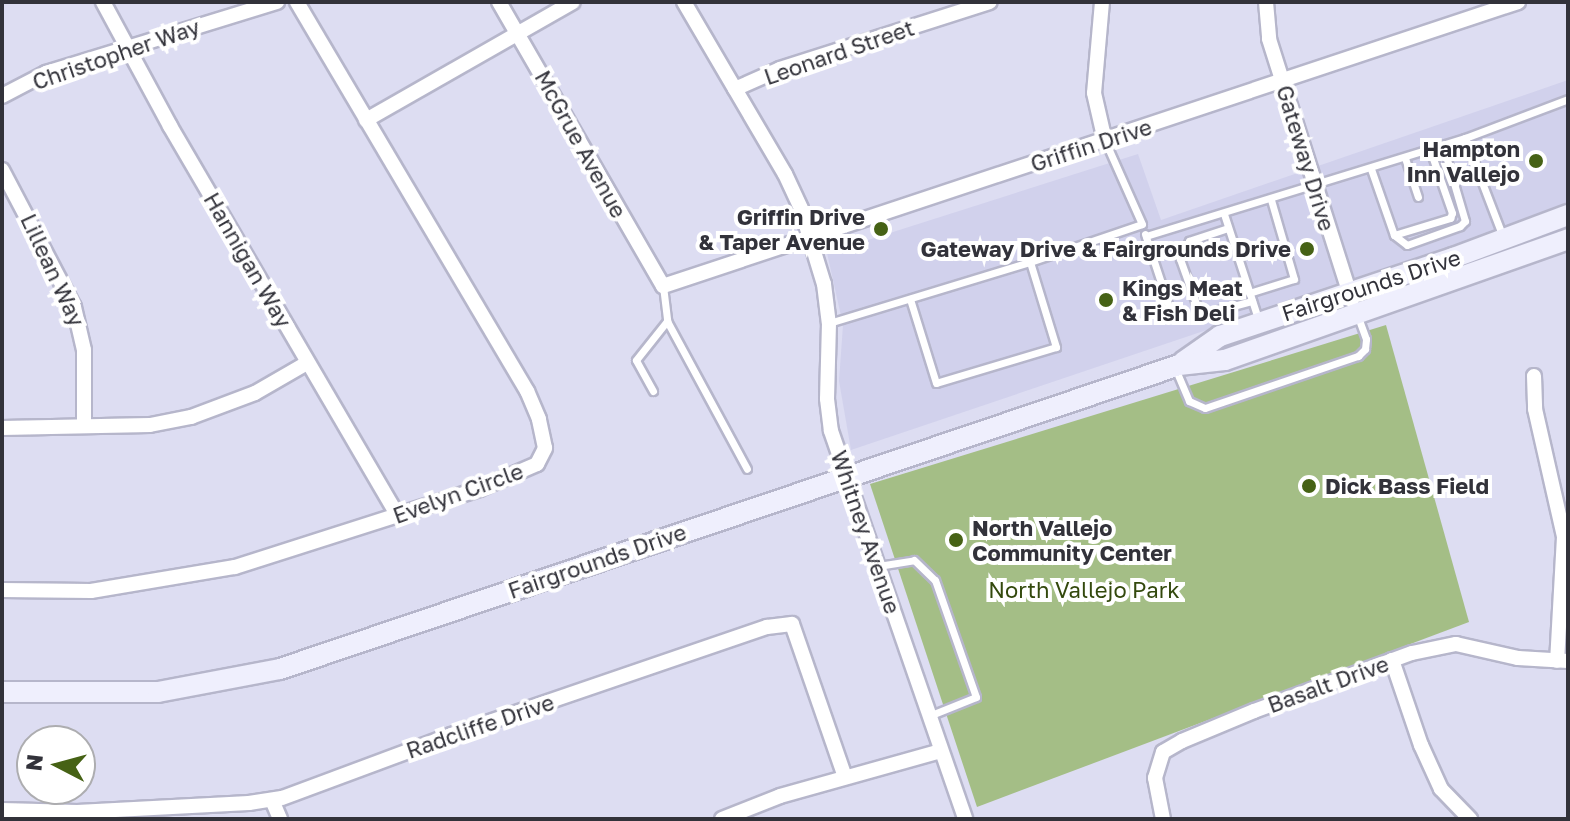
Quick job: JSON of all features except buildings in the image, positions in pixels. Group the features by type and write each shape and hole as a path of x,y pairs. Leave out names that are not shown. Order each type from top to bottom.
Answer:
{"main road":[{"name":"Fairgrounds Drive","path":"1177,366 1220,336 1568,215"},
{"name":"Fairgrounds Drive","path":"2,692 158,692 280,669 1177,366 1225,360 1568,239"}],"street":[{"name":"Hannigan Way","path":"103,2 307,363 398,516"},
{"name":"Christopher Way","path":"2,96 46,73 277,2"},
{"name":"Evelyn Circle","path":"2,590 91,591 235,567 479,489 537,464 545,448 539,419 527,391 297,2"},
{"name":"McGrue Avenue","path":"499,2 663,286"},
{"path":"366,120 573,2"},
{"name":"Whitney Avenue","path":"684,2 785,174 801,209 824,284 829,323 827,399 831,431 965,819"},
{"name":"Leonard Street","path":"735,89 780,69 990,2"},
{"path":"1094,2 1102,2 1094,93 1105,141"},
{"name":"Gateway Drive","path":"1266,2 1269,39 1314,187 1357,313"},
{"name":"Griffin Drive","path":"663,286 1518,2"},
{"name":"Lillean Way","path":"2,170 74,307 84,350 84,424"},
{"path":"2,428 150,425 191,417 255,393 307,363"},
{"path":"1534,376 1535,409 1564,505 1562,661"},
{"name":"Radcliffe Drive","path":"2,810 123,814 272,800 752,632 792,624 845,777"},
{"name":"Basalt Drive","path":"1163,819 1155,778 1163,752 1254,711 1392,660 1456,644 1518,658 1562,661"},
{"path":"1392,660 1421,745 1441,789 1470,819"},
{"path":"722,819 780,796 941,751"},
{"path":"272,800 280,819"}],"lane":[{"path":"1146,236 1443,146 1568,99"},
{"path":"1465,138 1504,239"},
{"path":"1105,141 1142,224 1170,310"},
{"path":"1371,169 1394,235 1407,245 1460,226 1465,221 1443,146"},
{"path":"1394,235 1452,216 1430,150"},
{"path":"1405,158 1418,197"},
{"path":"1228,228 1184,244 1180,259 1200,315 1294,279 1271,200"},
{"path":"1224,214 1259,322"},
{"path":"829,323 1030,262 1142,224"},
{"path":"910,299 936,383 1056,347 1030,262"},
{"path":"663,286 667,321 747,469"},
{"path":"1177,366 1189,401 1205,408 1358,356 1365,349 1366,339 1357,313"},
{"path":"653,391 636,360 667,321"},
{"path":"878,566 914,560 935,580 976,697 929,716"}],"shaded area":[{"path":"1568,80 1568,203 1485,236 851,450 839,381 843,325 827,253 1138,154 1161,220"}],"green space":[{"name":"North Vallejo Park","path":"1386,325 1469,622 977,807 870,484"}],"place":[{"name":"Hampton Inn Vallejo","path":"1536,161"},
{"name":"Griffin Drive & Taper Avenue","path":"881,229"},
{"name":"Gateway Drive & Fairgrounds Drive","path":"1307,249"},
{"name":"Kings Meat & Fish Deli","path":"1106,300"},
{"name":"Dick Bass Field","path":"1309,486"},
{"name":"North Vallejo Community Center","path":"956,540"}]}
